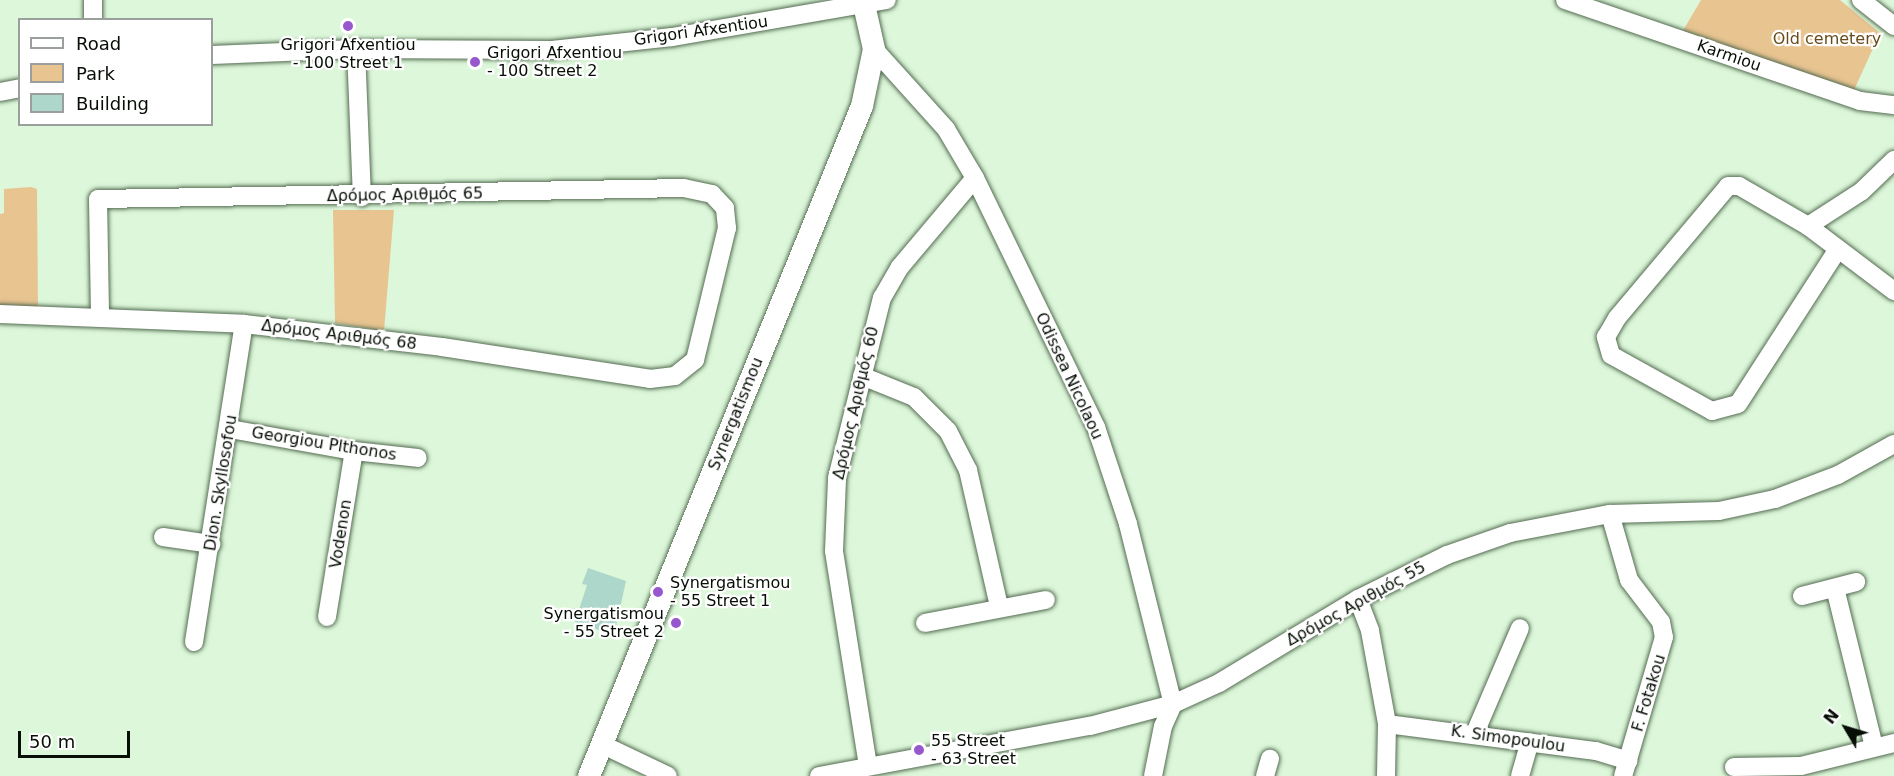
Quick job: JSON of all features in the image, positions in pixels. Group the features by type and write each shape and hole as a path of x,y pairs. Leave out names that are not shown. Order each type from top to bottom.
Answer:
{"main road":[{"path":"864,3 874,49"},
{"name":"Synergatismou","path":"588,776 862,106 874,49"}],"street":[{"path":"93,0 93,18"},
{"path":"864,3 887,0"},
{"name":"Karmiou","path":"1565,0 1595,5 1860,101 1894,105"},
{"path":"1862,0 1894,26"},
{"name":"Grigori Afxentiou","path":"213,55 356,49 552,50 672,37 864,3"},
{"path":"356,49 362,197"},
{"name":"Odissea Nicolaou","path":"874,49 946,129 975,178 1095,427 1128,524 1173,704"},
{"path":"0,92 18,88"},
{"path":"1808,226 1862,191 1894,160"},
{"name":"Δρόμος Αριθμός 60","path":"868,766 834,551 837,478 882,298 900,267 975,178"},
{"path":"1838,249 1738,404 1712,411 1611,355 1606,337 1617,318 1728,186 1739,186 1808,226 1894,291"},
{"name":"Δρόμος Αριθμός 65","path":"100,317 98,200 362,197 684,188 712,194 725,208 727,228 695,360 675,376"},
{"name":"Δρόμος Αριθμός 68","path":"0,314 244,324 442,347 650,379 675,376"},
{"name":"Dion. Skyllosofou","path":"194,642 230,429 244,324"},
{"path":"862,376 914,397 948,431 968,470 999,607"},
{"name":"Georgiou Plthonos","path":"230,429 354,451 418,458"},
{"name":"Δρόμος Αριθμός 55","path":"819,776 1090,726 1173,704 1219,682 1358,599 1439,558 1510,533 1610,514 1719,511 1775,499 1838,475 1894,444"},
{"name":"Vodenon","path":"327,617 354,451"},
{"name":"F. Fotakou","path":"1610,514 1629,580 1661,622 1664,637 1625,769"},
{"path":"163,537 211,544"},
{"path":"1802,596 1856,582"},
{"path":"1835,588 1874,747"},
{"path":"1358,599 1370,631 1387,724 1386,776"},
{"path":"925,623 999,607 1046,600"},
{"path":"1475,733 1520,628"},
{"path":"1153,776 1163,726 1173,704"},
{"name":"K. Simopoulou","path":"1387,724 1475,733 1596,751 1625,769"},
{"path":"1520,776 1530,741"},
{"path":"1734,767 1802,766 1894,743"},
{"path":"601,744 668,776"}],"green space":[{"name":"Old cemetery","path":"1701,0 1840,0 1880,33 1854,90 1681,34"},
{"path":"31,187 37,189 38,310 0,308 0,214 4,213 4,189"},
{"path":"333,210 394,210 384,331 335,323"}],"building":[{"path":"588,568 626,581 614,635 575,622 587,585 582,584"}],"place":[{"name":"Grigori Afxentiou - 100 Street 1","path":"348,26"},
{"name":"Grigori Afxentiou - 100 Street 2","path":"475,62"},
{"name":"Synergatismou - 55 Street 1","path":"658,592"},
{"name":"Synergatismou - 55 Street 2","path":"676,623"},
{"name":"55 Street - 63 Street","path":"919,750"}]}
